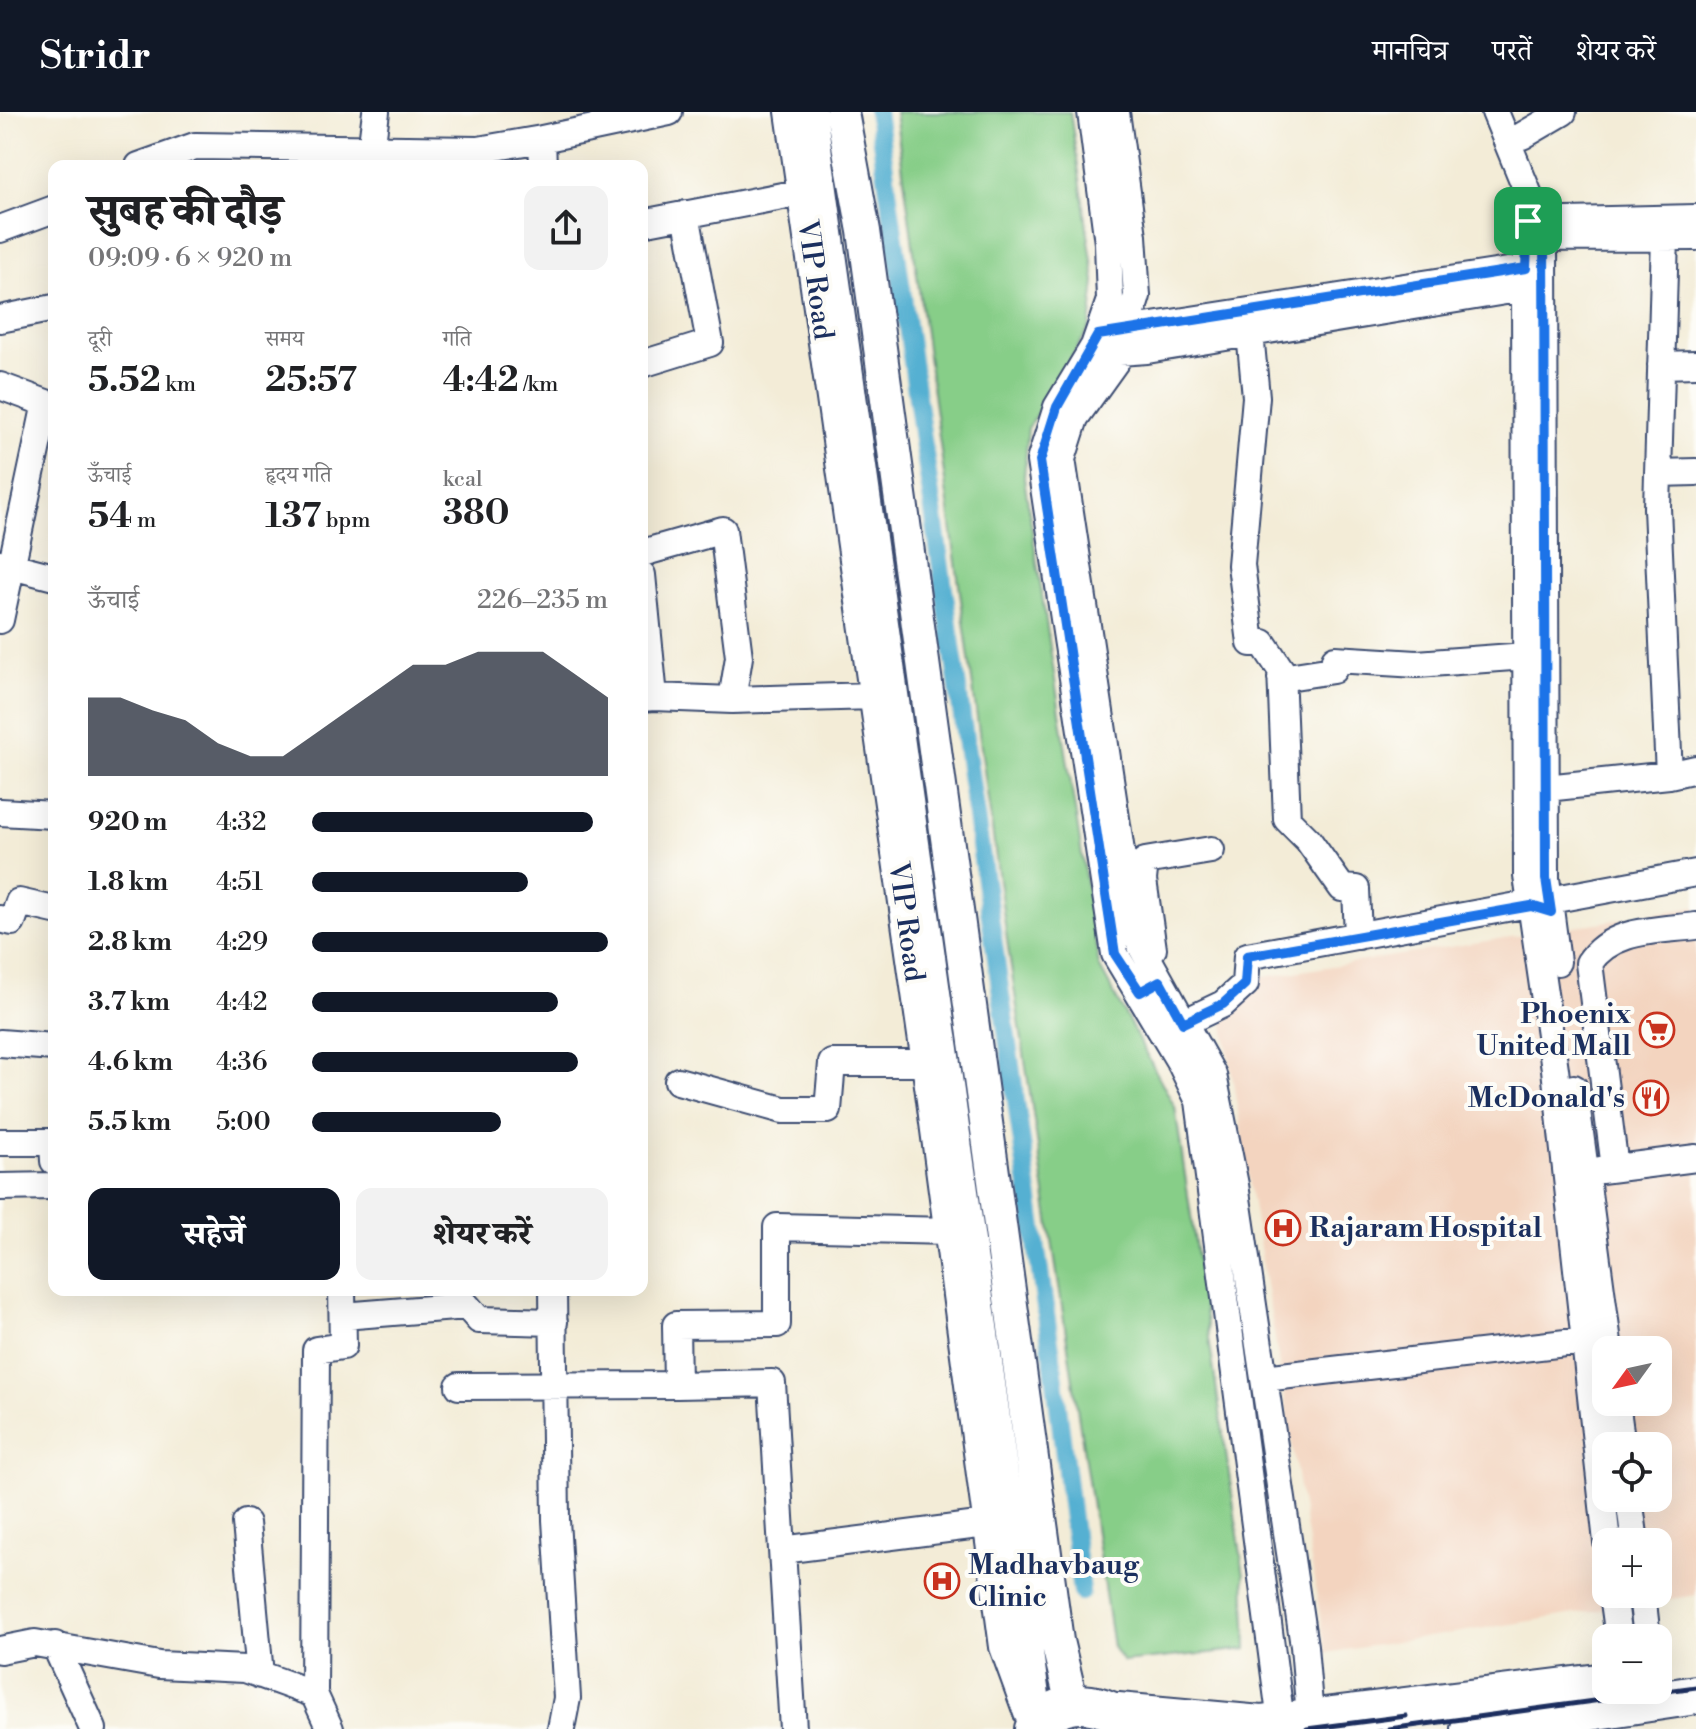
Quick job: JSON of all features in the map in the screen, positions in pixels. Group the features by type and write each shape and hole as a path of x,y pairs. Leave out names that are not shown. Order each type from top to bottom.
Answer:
{"highway":[{"path":"1672,1672 1696,1669"},
{"path":"1470,1729 1696,1695"},
{"path":"1034,1727 1047,1715 1072,1704 1101,1705 1127,1721 1261,1725 1296,1720 1620,1706"}],"main road":[{"name":"VIP Road","path":"810,112 922,974 1034,1727"},
{"name":"VIP Road","path":"842,112 866,246 1057,1641 1072,1704"}],"street":[{"path":"371,156 376,112"},
{"path":"156,160 195,146 371,156 478,150 669,112"},
{"name":"VIP Road","path":"789,112 874,696 922,974 925,1063 1003,1647 1034,1727"},
{"path":"1091,112 1110,300 1093,345 1057,407 1040,461 1115,954 1149,978 1183,1023 1213,1075 1235,1185 1304,1646 1296,1720"},
{"path":"1116,112 1133,236 1137,296 1123,341 1075,418 1062,459 1131,918 1149,978 1199,1101 1296,1720"},
{"path":"1495,112 1529,195 1536,230"},
{"path":"1563,112 1517,124 1544,192 1536,230 1526,656 1527,876 1544,905 1586,1173 1599,1336"},
{"path":"542,139 543,160"},
{"path":"648,222 803,192"},
{"path":"0,229 48,211"},
{"path":"648,362 710,343 686,214"},
{"path":"1536,230 1696,218"},
{"path":"1536,230 1696,237"},
{"path":"1665,237 1658,473 1669,775"},
{"path":"1093,345 1535,277"},
{"path":"1535,277 1546,788 1544,905 1555,1069 1599,1336"},
{"path":"0,319 48,309"},
{"path":"1123,341 1250,333 1329,309"},
{"path":"1250,333 1256,397 1241,565 1251,643 1263,643 1281,670 1287,819 1308,840 1342,888 1356,889 1358,936"},
{"path":"1661,365 1696,364"},
{"path":"0,386 48,403"},
{"path":"0,620 6,565 48,411"},
{"path":"1658,473 1696,472"},
{"path":"648,551 723,530 739,657 732,700"},
{"path":"6,565 48,576"},
{"path":"1281,678 1333,670 1335,659 1417,664 1526,656"},
{"path":"648,698 732,700 874,696"},
{"path":"1546,788 1669,775 1696,769"},
{"path":"0,812 48,815"},
{"path":"1149,978 1155,946 1143,880 1145,861 1211,850"},
{"path":"1183,1023 1223,1004 1245,984 1247,956 1544,905 1696,873"},
{"path":"1544,905 1696,888"},
{"path":"0,919 12,922 19,902 48,909"},
{"path":"1615,1168 1589,963 1599,948 1618,937 1696,926"},
{"path":"0,1043 48,1047"},
{"path":"678,1081 783,1110 828,1110 832,1063 925,1063"},
{"path":"0,1142 48,1142"},
{"path":"1586,1173 1696,1158"},
{"path":"0,1187 48,1186"},
{"path":"677,1385 676,1325 777,1324 777,1227 949,1231"},
{"path":"553,1296 556,1520 567,1698 561,1729"},
{"path":"330,1729 314,1694 316,1350 343,1346 343,1303 467,1306 479,1320 554,1322"},
{"path":"1264,1378 1592,1344"},
{"path":"459,1386 772,1383 793,1729"},
{"path":"1603,1416 1607,1528"},
{"path":"246,1523 260,1675"},
{"path":"782,1550 986,1524"},
{"path":"0,1650 16,1645 55,1645 159,1665 245,1669 314,1694"},
{"path":"55,1645 93,1729"}],"shaded area":[{"path":"1696,907 1696,1595 1672,1599 1672,1528 1592,1528 1592,1608 1613,1608 1326,1653 1223,1019 1234,982"}],"green space":[{"path":"895,112 1070,112 1095,281 1090,327 1028,428 1024,478 1099,966 1175,1107 1244,1575 1247,1649 1123,1662 1113,1647 1008,947"}],"waterway":[{"path":"877,112 1052,1357 1081,1592"}],"railway":[{"path":"1389,1729 1696,1687"},
{"path":"1307,1729 1406,1716"}],"place":[{"name":"Phoenix United Mall","path":"1657,1030"},
{"name":"McDonald's","path":"1651,1098"},
{"name":"Rajaram Hospital","path":"1283,1228"},
{"name":"Madhavbaug Clinic","path":"942,1581"}],"route":[{"path":"1528,221 1544,221 1546,878 1551,912 1531,906 1247,956 1245,984 1223,1004 1183,1023 1160,981 1140,992 1115,954 1050,546 1040,461 1057,407 1098,335 1526,268 1528,221"}]}
